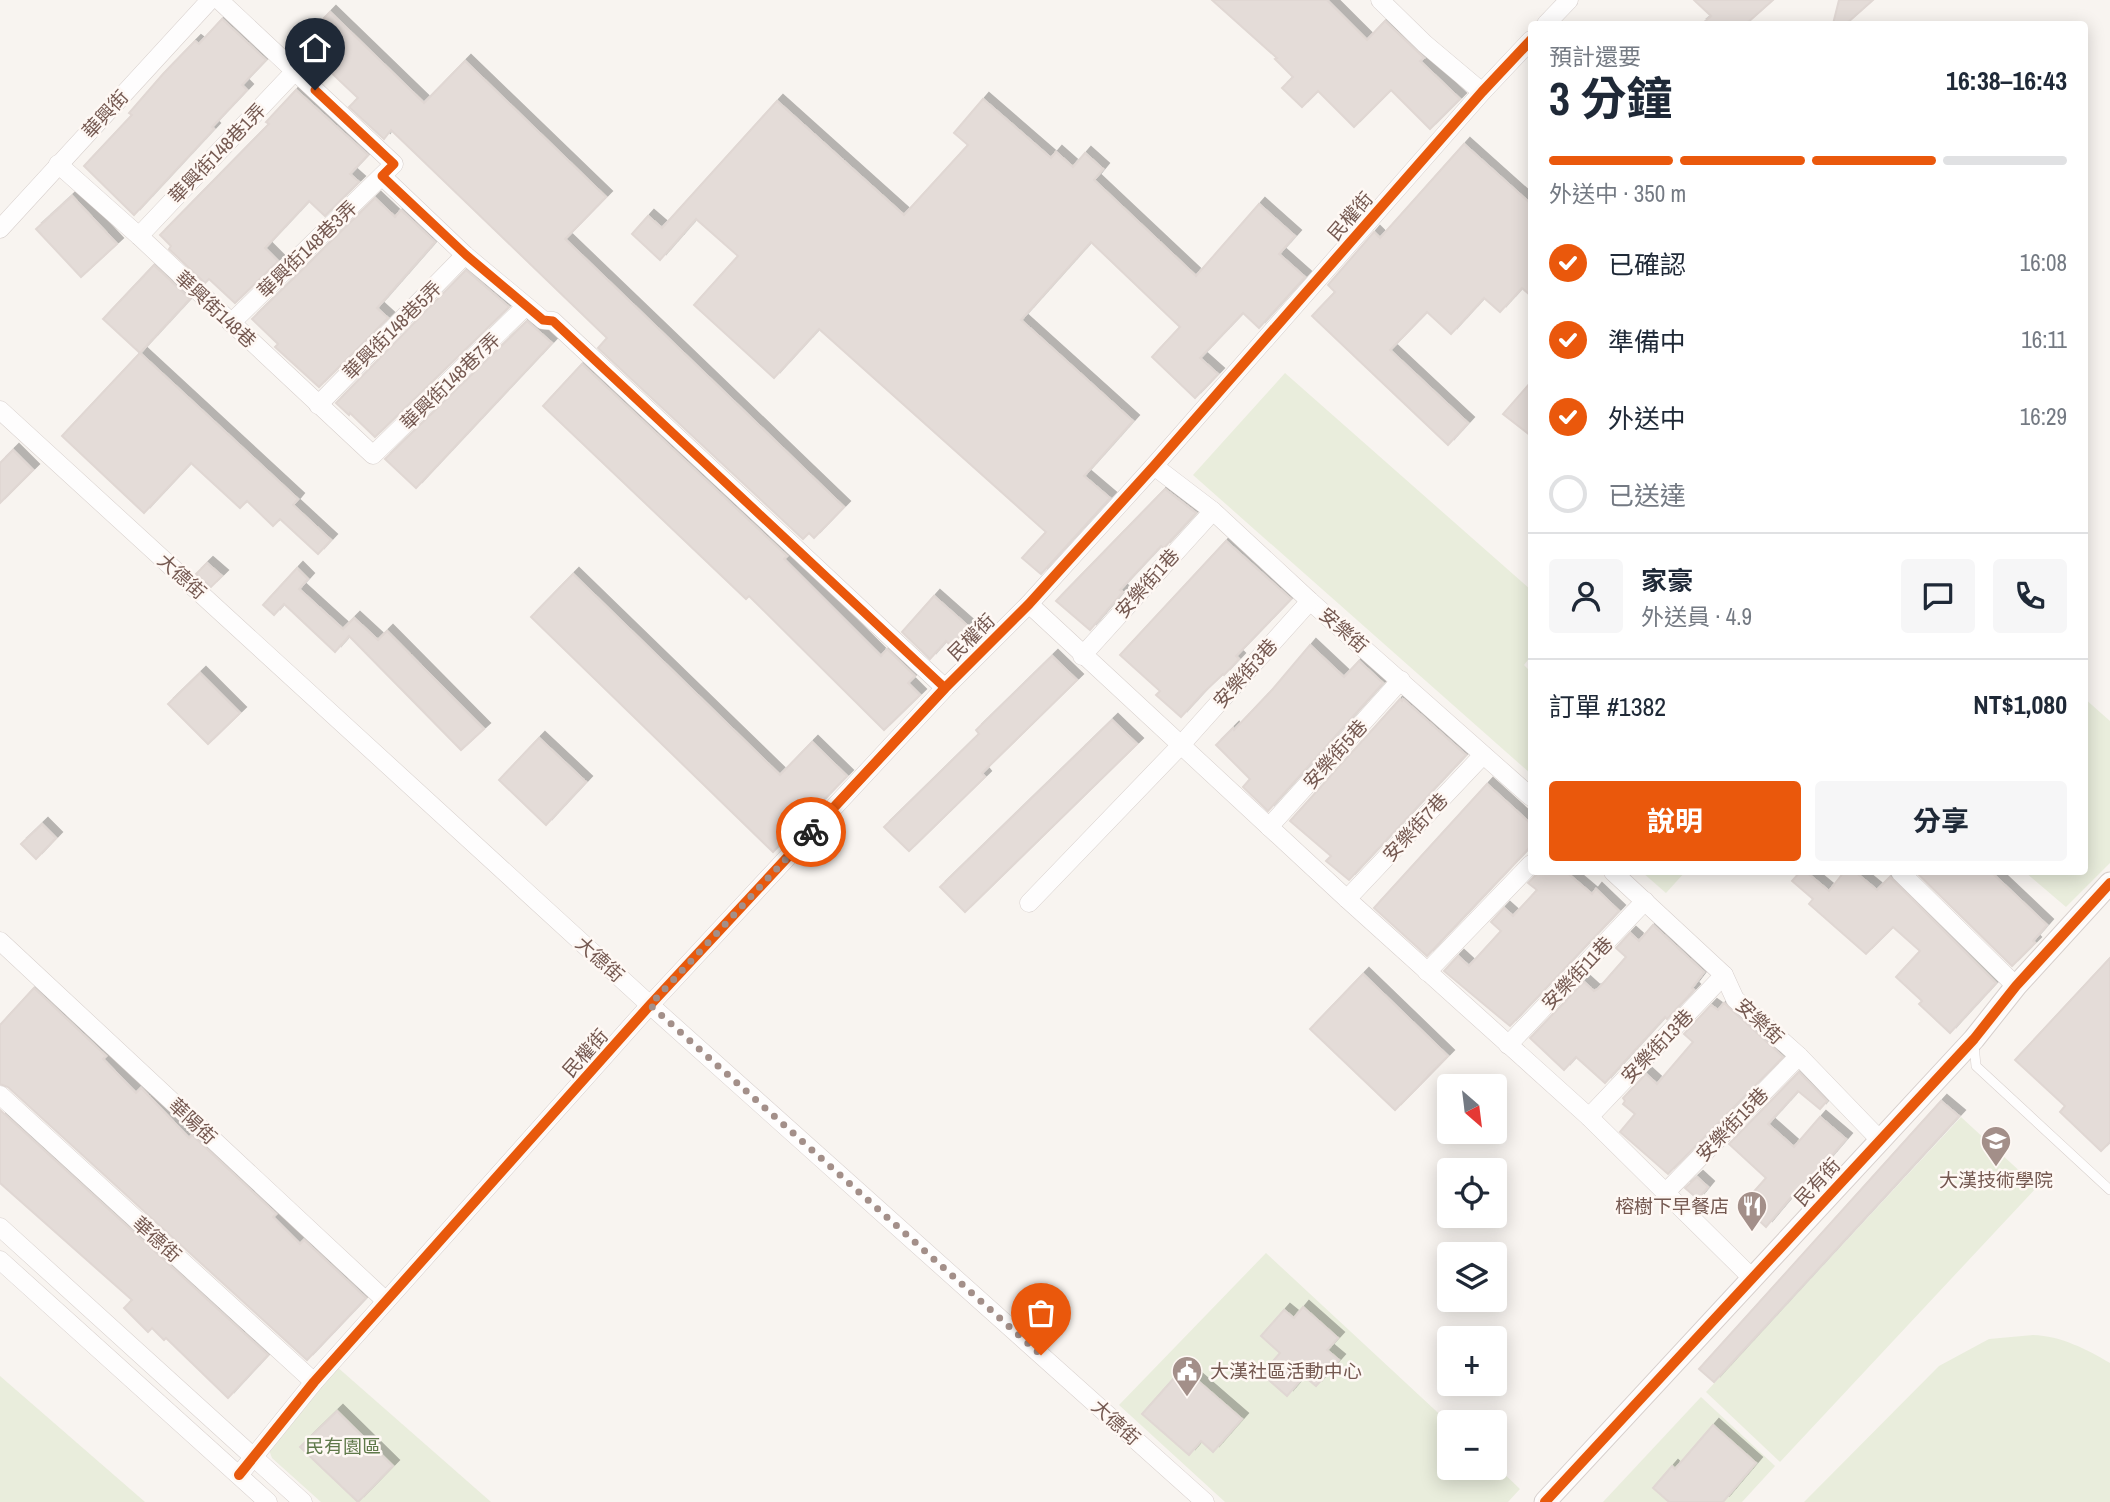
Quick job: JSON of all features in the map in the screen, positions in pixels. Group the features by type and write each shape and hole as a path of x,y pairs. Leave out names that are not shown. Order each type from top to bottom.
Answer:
{"street":[{"name":"華興街","path":"0,229 210,0"},
{"path":"219,0 394,164 382,176 466,255 526,306 543,320 553,321 945,688"},
{"path":"1380,0 1425,44 1482,92"},
{"path":"1549,21 1569,0"},
{"name":"民權街","path":"239,1475 314,1382 650,1005 945,688 1029,604 1528,43"},
{"name":"華興街148巷1弄","path":"138,236 295,71"},
{"name":"華興街148巷","path":"58,164 373,456"},
{"name":"華興街148巷3弄","path":"232,323 382,176"},
{"name":"華興街148巷5弄","path":"318,405 466,255"},
{"name":"華興街148巷7弄","path":"373,456 526,306"},
{"name":"大德街","path":"0,410 650,1005 1205,1502"},
{"name":"安樂街","path":"1154,466 1213,510 1310,601 1528,794"},
{"name":"安樂街1巷","path":"1082,656 1213,510"},
{"name":"安樂街3巷","path":"1029,903 1180,746 1310,601"},
{"path":"1029,604 1347,899 1589,1117 1752,1278"},
{"name":"安樂街5巷","path":"1269,827 1401,680"},
{"name":"安樂街7巷","path":"1347,899 1483,755"},
{"path":"1427,972 1528,867"},
{"name":"安樂街","path":"1616,875 1724,975 1735,999 1799,1056 1880,1140"},
{"path":"1903,875 2016,986"},
{"name":"民有街","path":"1545,1502 1974,1039 2016,986 2110,883"},
{"name":"安樂街11巷","path":"1508,1045 1645,901"},
{"name":"華陽街","path":"3,950 386,1301"},
{"name":"安樂街13巷","path":"1589,1117 1724,975"},
{"name":"安樂街15巷","path":"1666,1192 1799,1056"},
{"name":"華德街","path":"0,1095 314,1382"},
{"path":"0,1227 303,1502"},
{"path":"0,1260 268,1502"}],"lane":[{"path":"1974,1039 1976,1066 2110,1190"}],"green space":[{"path":"1285,373 1528,587 1528,660 1524,665 1528,669 1528,771 1193,475"},
{"path":"2088,702 2110,721 2110,863 2066,907 2029,875 2088,875"},
{"path":"1645,875 1682,875 1666,893"},
{"path":"1961,1117 2037,1187 1780,1462 1706,1392"},
{"path":"1266,1253 1437,1412 1437,1480 1507,1480 1507,1477 1520,1489 1508,1502 1225,1502 1119,1405"},
{"path":"2033,1335 2063,1341 2110,1363 2110,1502 1804,1502 1939,1366 1989,1339"},
{"name":"民有園區","path":"336,1366 491,1502 321,1502 272,1458 269,1450"},
{"path":"0,1376 145,1502 0,1502"},
{"path":"1701,1397 1775,1466 1742,1502 1603,1502"}],"building":[{"path":"1212,0 1327,0 1367,40 1385,21 1424,58 1420,61 1460,99 1430,129 1391,90 1354,127 1318,91 1302,107 1282,88 1293,77 1275,59 1277,58"},
{"path":"1694,0 1773,0 1749,21 1705,21 1711,16"},
{"path":"1839,0 1873,0 1849,21 1834,21"},
{"path":"330,12 424,103 465,61 606,197 565,239 844,507 814,538 809,533 803,539 598,348 607,338 391,130 384,139 349,107 358,98 300,43"},
{"path":"222,19 266,60 242,85 247,90 212,127 214,129 134,215 84,166 132,115 129,113 163,74 195,41 199,44"},
{"path":"296,90 368,155 350,174 359,182 325,216 309,201 265,248 278,261 235,303 209,279 205,283 169,249 171,246 160,235 269,124 266,122"},
{"path":"983,99 1051,158 1056,152 1073,167 1085,153 1103,169 1094,180 1196,276 1259,204 1295,236 1279,254 1305,277 1259,328 1243,313 1200,358 1218,374 1195,398 1152,357 1180,327 1091,242 1021,320 1133,421 1084,476 1110,498 1041,574 1022,558 1046,532 819,329 774,378 694,305 738,256 696,219 660,260 632,234 648,216 662,228 777,101 904,215 968,145 954,133"},
{"path":"1464,144 1528,201 1528,293 1522,288 1500,312 1484,298 1451,334 1427,312 1390,350 1468,423 1448,445 1312,316 1335,292 1328,285 1374,232 1380,238"},
{"path":"72,196 117,244 81,277 36,229"},
{"path":"375,198 395,217 401,210 435,242 377,308 388,318 319,387 275,347 278,344 252,319"},
{"path":"154,265 190,299 140,353 103,319"},
{"path":"466,270 509,307 375,437 336,403"},
{"path":"527,321 552,343 416,488 385,459"},
{"path":"140,353 298,499 293,505 331,540 318,554 280,519 273,526 247,501 240,508 191,463 144,513 62,436"},
{"path":"582,364 787,556 784,559 881,656 887,649 915,676 908,683 920,695 884,730 749,596 746,599 543,406"},
{"path":"1528,385 1528,434 1503,414"},
{"path":"13,450 33,470 0,503 0,463"},
{"path":"1165,489 1196,513 1120,590 1123,592 1090,630 1056,601"},
{"path":"1226,541 1291,599 1236,656 1239,659 1181,717 1156,695 1160,691 1120,655"},
{"path":"207,563 222,576 211,587 196,574"},
{"path":"297,568 308,579 299,589 343,629 354,618 378,640 387,631 484,729 461,750 349,636 335,652 284,604 274,615 263,605"},
{"path":"573,574 780,775 812,742 847,776 773,852 531,617"},
{"path":"934,596 968,626 951,646 946,641 930,659 902,632"},
{"path":"1310,645 1344,677 1359,661 1383,683 1268,811 1243,787 1250,779 1216,745 1272,690"},
{"path":"1052,656 1077,680 982,773 985,777 909,851 884,827 979,734 976,730"},
{"path":"200,673 240,713 208,744 168,704"},
{"path":"1400,699 1466,755 1349,880 1326,861 1331,856 1290,821"},
{"path":"1112,720 1137,744 965,912 940,887"},
{"path":"539,738 586,782 546,825 499,780"},
{"path":"1487,784 1528,821 1528,849 1427,956 1374,908"},
{"path":"42,824 56,838 36,859 21,844"},
{"path":"1536,875 1570,875 1592,894 1596,889 1619,911 1510,1026 1444,971 1458,956 1469,966 1501,931 1491,922 1504,908 1513,916 1537,890 1528,883"},
{"path":"1797,875 1810,875 1829,891 1842,875 1859,875 1877,890 1890,877 1996,983 1950,1033 1919,1004 1922,1001 1896,977 1920,951 1893,927 1866,954 1809,904 1813,899 1792,881"},
{"path":"1919,875 1994,875 2047,925 2033,941 2035,943 2012,966"},
{"path":"1653,925 1704,972 1692,988 1694,990 1667,1019 1665,1017 1605,1083 1576,1057 1564,1070 1530,1038 1584,982 1594,991 1598,989 1626,957 1616,948 1630,933 1639,941"},
{"path":"2110,958 2110,1142 2101,1151 2060,1112 2065,1106 2015,1060"},
{"path":"1363,974 1448,1056 1395,1110 1310,1029"},
{"path":"34,988 106,1056 103,1059 136,1093 141,1088 189,1138 192,1135 276,1214 273,1217 300,1244 304,1240 366,1298 307,1360 8,1087 0,1084 0,1025"},
{"path":"1724,1003 1783,1057 1668,1174 1620,1132 1635,1114 1623,1104 1623,1098 1646,1074 1657,1084 1693,1042 1684,1034 1711,1005 1718,1010"},
{"path":"1799,1072 1827,1101 1820,1109 1798,1091 1768,1124 1794,1147 1820,1117 1846,1139 1766,1227 1742,1205 1766,1178 1729,1144"},
{"path":"1941,1101 1959,1116 1714,1382 1699,1369"},
{"path":"0,1110 268,1355 228,1398 166,1338 164,1340 152,1328 148,1332 124,1308 132,1300 0,1183"},
{"path":"1697,1177 1708,1187 1698,1199 1685,1188"},
{"path":"1303,1307 1338,1338 1327,1350 1339,1360 1316,1386 1304,1376 1287,1396 1262,1374 1280,1353 1261,1336 1284,1310 1294,1318"},
{"name":"大漢社區活動中心","path":"1183,1368 1242,1419 1213,1452 1201,1441 1189,1455 1142,1414"},
{"path":"337,1411 393,1466 358,1502 300,1447"},
{"path":"1713,1425 1756,1463 1723,1502 1669,1502 1653,1488 1672,1466 1675,1469"}],"cycle path":[{"path":"239,1475 314,1382 650,1005 945,688 1029,604 1528,43"},
{"path":"1545,1502 1974,1039 2016,986 2110,883"}],"way so far":[{"path":"811,832 650,1005 1041,1355"}],"place":[{"name":"大漢技術學院","path":"1996,1168"},
{"name":"榕樹下早餐店","path":"1752,1233"},
{"name":"大漢社區活動中心","path":"1187,1398"}],"route":[{"path":"315,90 394,164 382,176 466,255 543,320 553,321 945,688 811,832"}]}
